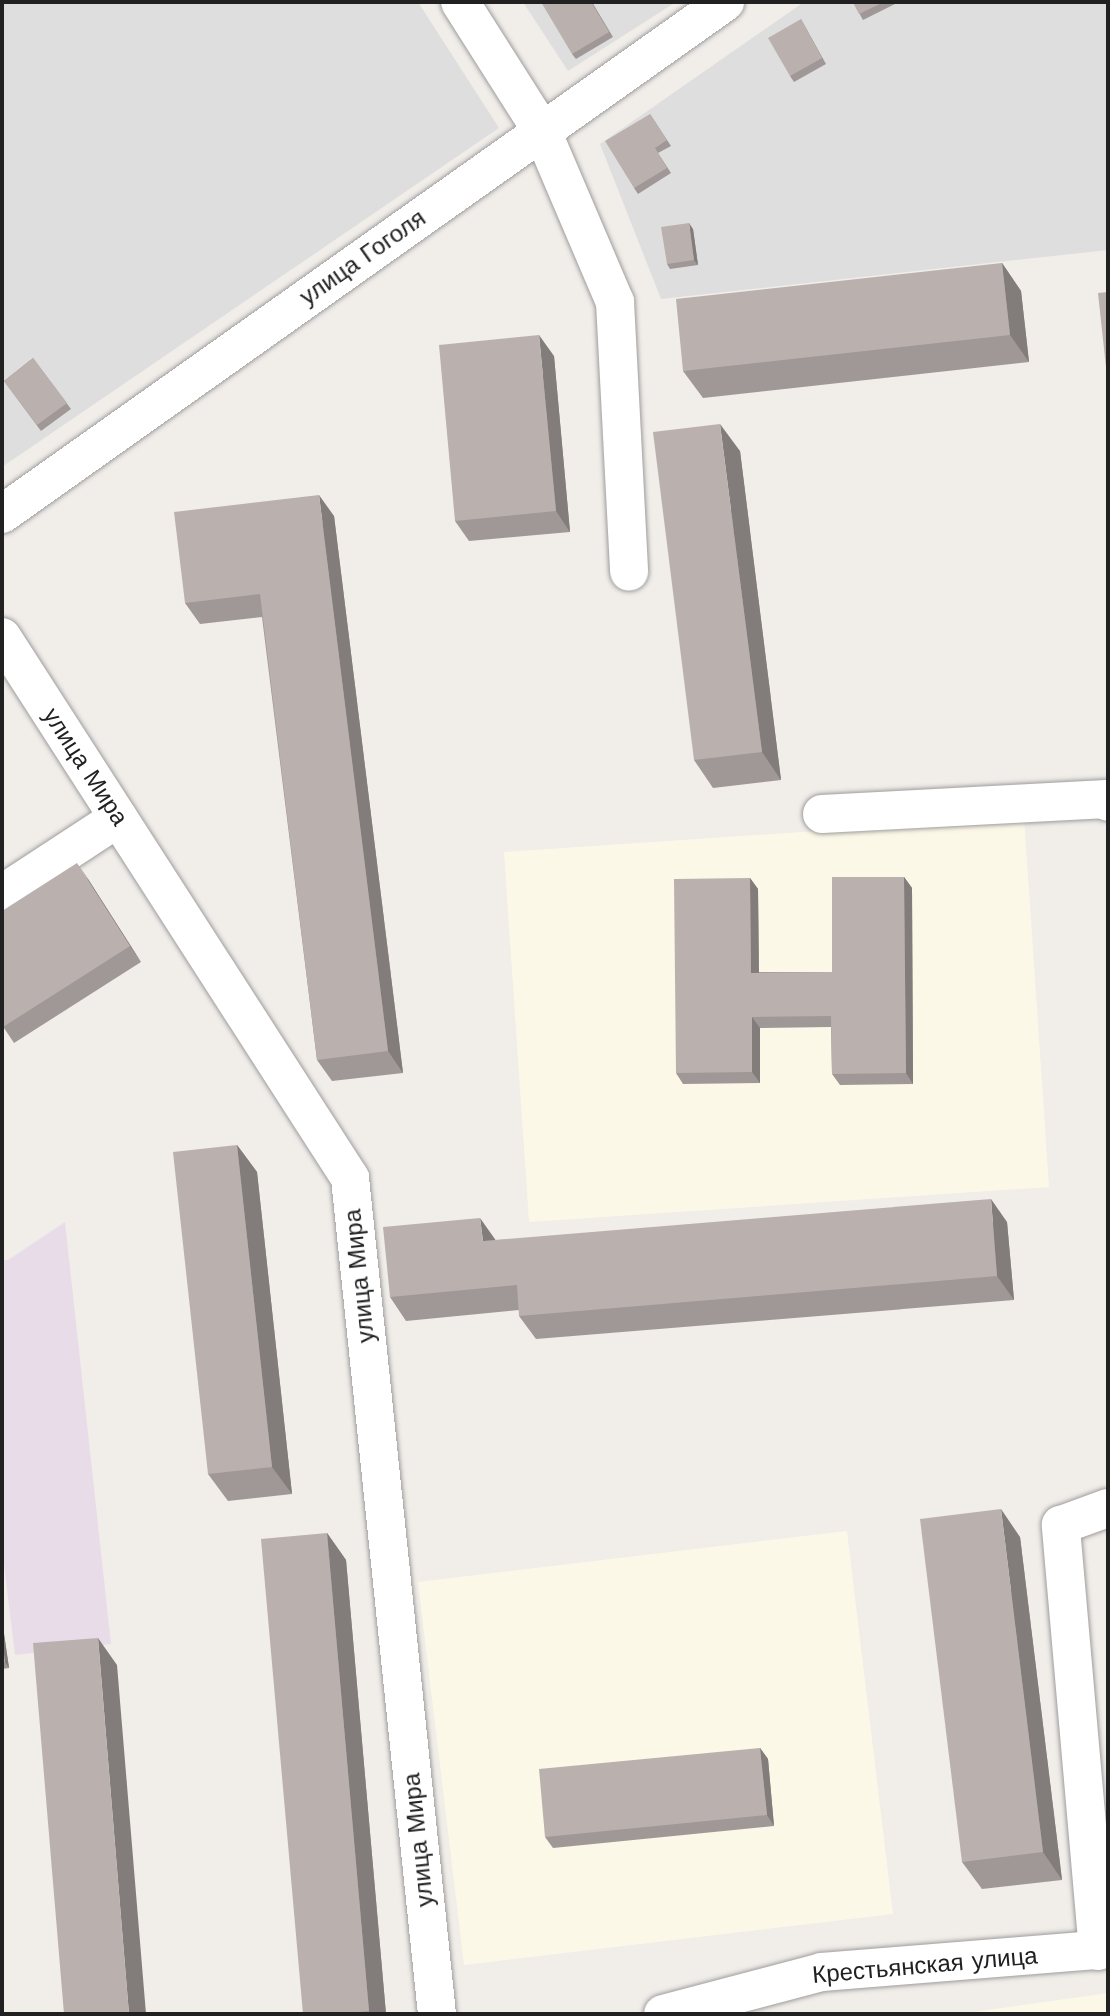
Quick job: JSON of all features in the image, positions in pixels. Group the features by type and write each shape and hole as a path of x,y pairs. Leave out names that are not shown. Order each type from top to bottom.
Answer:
{"street":[{"path":"460,2 542,131 615,302 629,572"},
{"name":"улица Гоголя","path":"2,514 724,2"},
{"name":"улица Мира","path":"2,637 350,1178 437,2014"},
{"path":"822,814 1107,799 1108,802"},
{"path":"2,894 118,818"},
{"path":"1103,1950 1061,1525 1108,1508"},
{"name":"Крестьянская улица","path":"663,2014 822,1972 1103,1950"}],"shaded area":[{"path":"2,2 418,2 499,128 2,467"},
{"path":"523,2 676,2 568,71"},
{"path":"804,2 1108,2 1108,250 661,299 600,144"},
{"path":"1024,817 1049,1187 529,1222 504,852"},
{"path":"65,1222 111,1644 15,1655 2,1548 2,1260 8,1260"},
{"path":"847,1531 893,1914 464,1965 418,1582"},
{"path":"1108,1993 1108,2014 960,2014"}],"building":[{"path":"541,2 591,2 609,32 572,54"},
{"path":"853,2 884,2 859,14"},
{"path":"801,19 822,58 790,76 768,38"},
{"path":"650,114 667,140 655,148 667,168 634,188 605,141"},
{"path":"689,223 694,260 667,264 661,227"},
{"path":"1002,263 1010,335 683,371 676,299"},
{"path":"1108,292 1108,386 1098,293"},
{"path":"539,335 556,511 455,521 439,345"},
{"path":"33,358 67,403 37,425 4,381"},
{"path":"720,424 762,752 694,760 653,432"},
{"path":"319,495 388,1051 317,1060 260,594 185,603 174,512"},
{"path":"77,863 130,946 3,1027 2,911"},
{"path":"832,877 904,877 906,1073 832,1074 831,1016 752,1017 752,1072 676,1073 674,879 750,878 751,973 832,972"},
{"path":"237,1145 272,1467 208,1474 173,1152"},
{"path":"991,1199 997,1276 519,1316 517,1285 390,1297 383,1227 480,1218 483,1241"},
{"path":"1001,1509 1043,1852 962,1862 920,1519"},
{"path":"327,1533 369,2011 303,2014 261,1539"},
{"path":"98,1638 129,2014 64,2014 33,1643"},
{"path":"2,1640 5,1662 2,1663"},
{"path":"760,1748 767,1815 545,1837 539,1769"}]}
